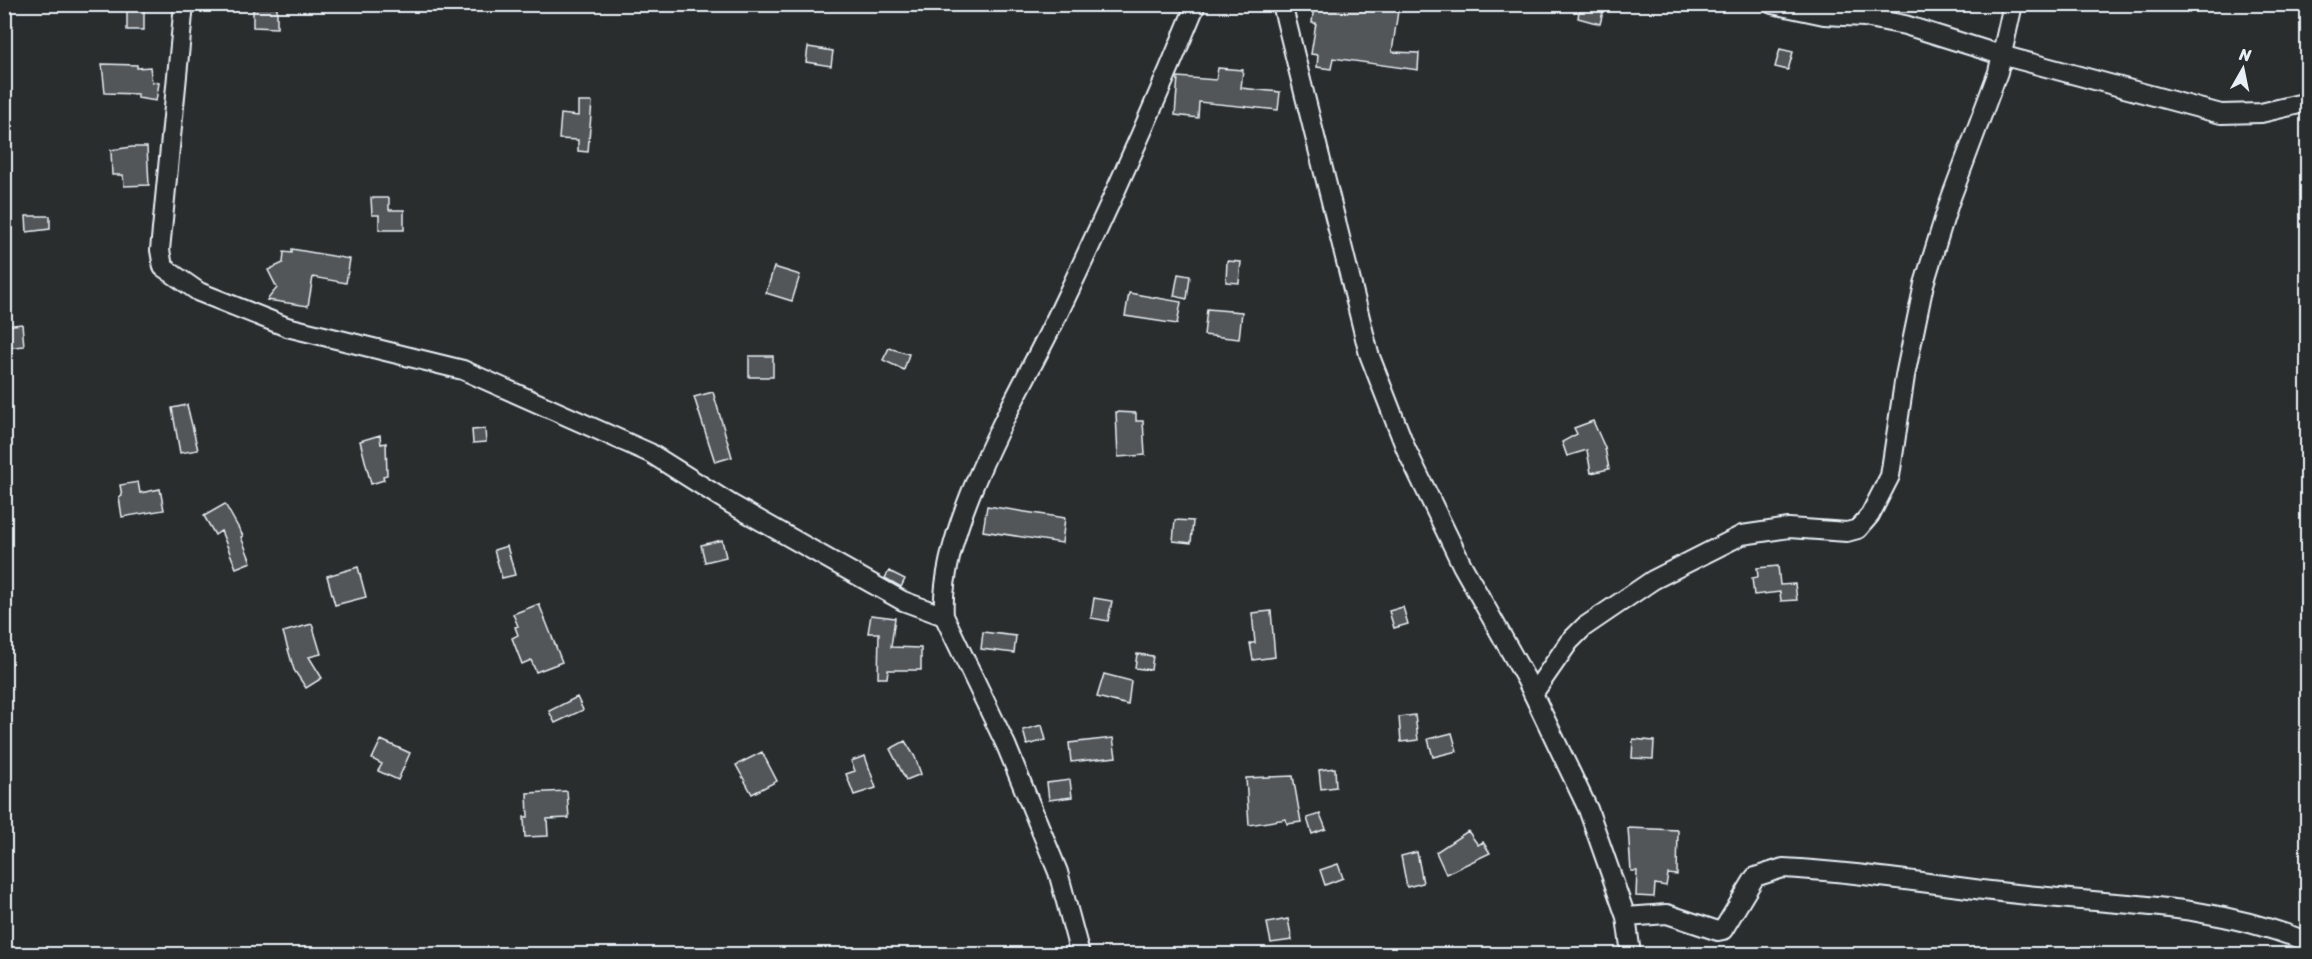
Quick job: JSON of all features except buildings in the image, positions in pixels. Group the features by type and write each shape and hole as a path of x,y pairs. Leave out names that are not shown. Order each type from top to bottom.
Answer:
{"street":[{"path":"184,4 160,250 163,267 172,276 199,292 287,327 463,370 549,407 650,453 731,504 903,601 944,616"},
{"path":"1080,954 1054,864 1006,745 944,616 942,593 955,537 974,486 1061,309 1148,120 1196,4"},
{"path":"1282,4 1369,354 1406,449 1456,554 1533,694 1588,809 1626,917 1632,954"},
{"path":"1772,4 1824,15 1864,17 1905,25 2001,55 2221,114 2261,113 2307,102"},
{"path":"1533,694 1569,642 1584,627 1653,580 1742,535 1790,528 1847,532 1858,529 1870,515 1890,476 1905,376 1924,284 1948,202 1994,84 2013,4"},
{"path":"1626,917 1667,914 1718,931 1723,930 1755,878 1783,868 2040,897 2188,909 2272,928 2307,942"}]}
